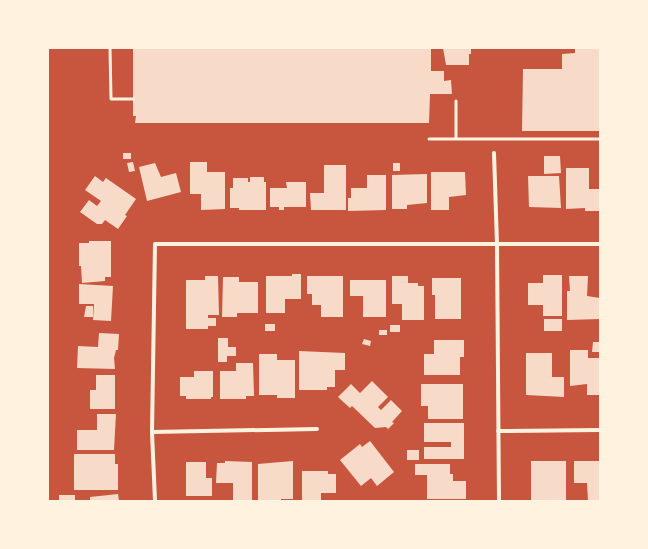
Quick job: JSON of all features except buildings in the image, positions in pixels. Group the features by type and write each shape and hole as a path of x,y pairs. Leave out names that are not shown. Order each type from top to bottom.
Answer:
{"street":[{"path":"494,153 497,244 499,501"},
{"path":"155,501 152,432 155,244 600,244"},
{"path":"152,432 317,429"},
{"path":"498,431 600,430"}],"lane":[{"path":"110,48 110,99 133,99"},
{"path":"456,101 456,139"},
{"path":"429,139 600,139"}]}
